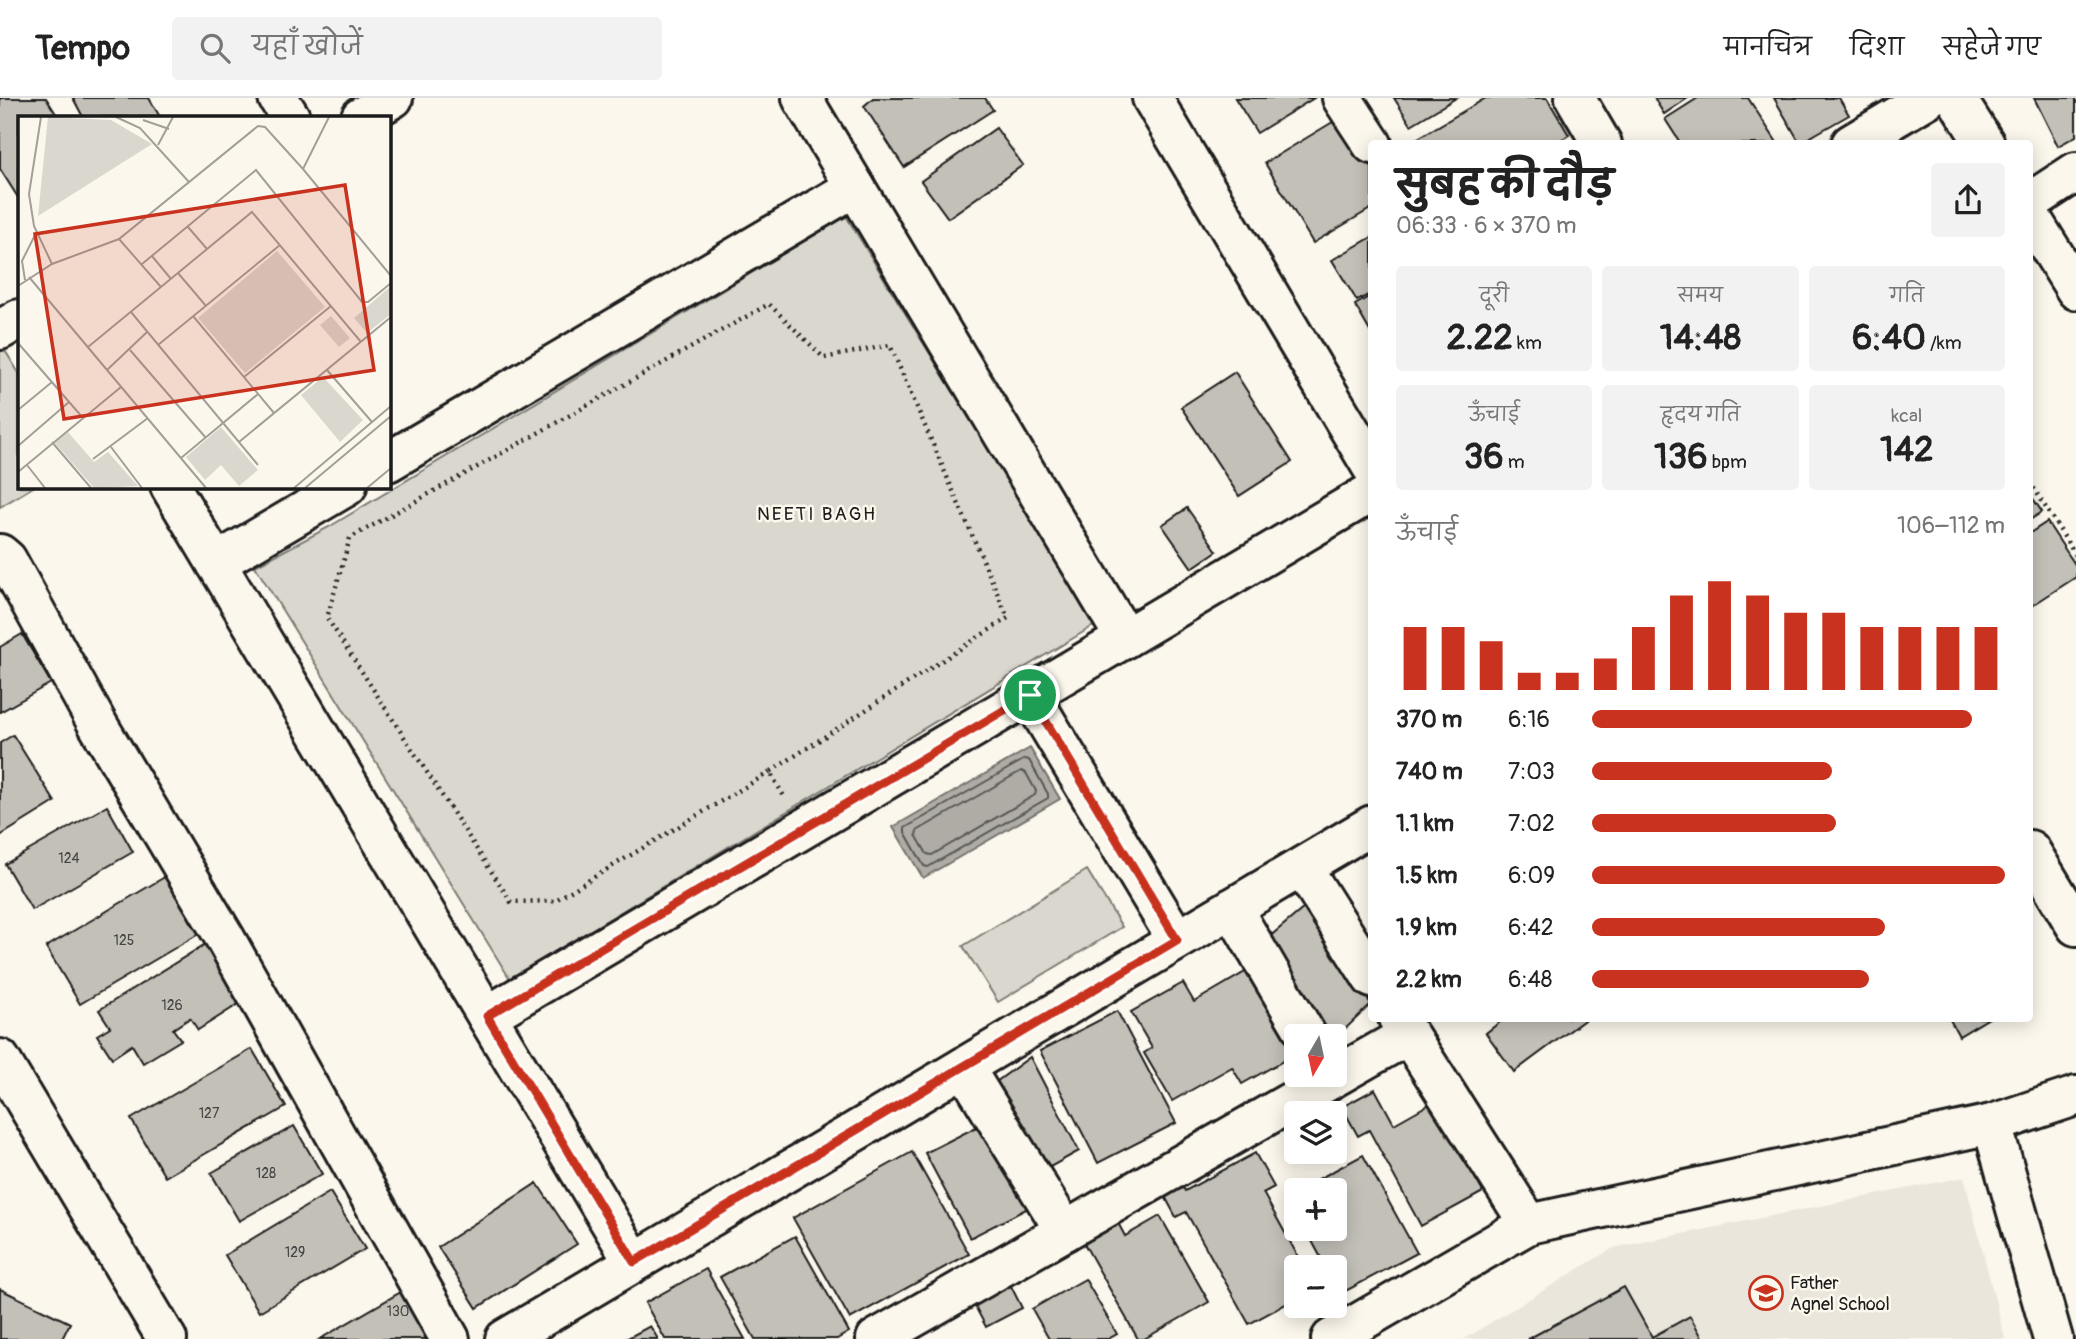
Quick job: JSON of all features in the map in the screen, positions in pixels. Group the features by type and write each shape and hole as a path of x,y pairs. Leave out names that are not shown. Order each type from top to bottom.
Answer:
{"street":[{"path":"278,98 289,116"},
{"path":"363,116 393,98"},
{"path":"802,98 1125,638"},
{"path":"1152,98 1368,460"},
{"path":"1342,98 1369,140"},
{"path":"1574,98 1600,140"},
{"path":"1858,140 1928,98"},
{"path":"1956,98 1982,140"},
{"path":"2033,200 2076,172"},
{"path":"390,461 855,187"},
{"path":"2033,221 2076,290"},
{"path":"0,330 18,320"},
{"path":"171,488 634,1262"},
{"path":"216,563 344,488"},
{"path":"487,1016 1368,494"},
{"path":"0,554 7,559 98,725 225,938 450,1339"},
{"path":"1030,695 1177,940"},
{"path":"505,1339 1368,827"},
{"path":"2033,855 2076,926"},
{"path":"1302,867 1368,972"},
{"path":"1232,908 1300,1024"},
{"path":"1348,1064 1403,1027 1529,1224"},
{"path":"0,1059 167,1339"},
{"path":"964,1067 1065,1231"},
{"path":"876,1339 1312,1087"},
{"path":"1331,1339 1529,1224 1992,1124 2076,1096"},
{"path":"1992,1124 2053,1339"}],"path":[{"path":"769,304 824,358 890,345 1008,618 770,772 554,901 511,902 327,618 350,537 769,304"},
{"path":"2033,487 2076,556"},
{"path":"770,772 804,829"}],"shaded area":[{"path":"846,216 1095,625 510,979 255,566 329,527"},
{"path":"4,349 18,371 18,488 31,488 0,507 0,351"},
{"path":"1087,870 1122,927 998,1002 963,946"},
{"name":"Father Agnel School","path":"1964,1177 2005,1339 1464,1339 1613,1248"}],"water":[{"path":"1030,748 1060,799 923,878 893,827"}],"building":[{"path":"0,98 46,98 57,116 18,116 18,197 0,169"},
{"path":"73,98 149,98 159,116 82,116"},
{"path":"873,98 985,98 993,110 904,167 864,106"},
{"path":"1235,98 1314,98 1257,133"},
{"path":"1394,98 1456,98 1411,125"},
{"path":"1486,98 1547,98 1569,135 1561,140 1415,140"},
{"path":"1654,98 1688,98 1664,114"},
{"path":"1698,98 1748,98 1775,140 1678,140 1665,119"},
{"path":"1774,98 1839,98 1849,115 1805,140 1798,140"},
{"path":"2034,98 2076,98 2076,136 2058,146"},
{"path":"1341,117 1368,161 1368,210 1313,243 1265,163"},
{"path":"996,128 1023,165 948,218 921,181"},
{"path":"1368,239 1368,295 1357,301 1332,260"},
{"path":"1368,297 1368,328 1355,305"},
{"path":"1235,372 1292,462 1239,496 1181,407"},
{"path":"2033,498 2042,512 2033,518"},
{"path":"1187,508 1217,551 1192,568 1162,525"},
{"path":"2047,522 2076,566 2076,577 2033,605 2033,531"},
{"path":"22,634 51,683 0,712 0,647"},
{"path":"13,735 55,802 0,836 0,743"},
{"path":"107,806 133,852 32,910 5,864"},
{"path":"168,875 202,932 80,1004 46,947"},
{"path":"1304,908 1368,1000 1368,1007 1348,1026 1348,1024 1321,1024 1268,938"},
{"path":"209,942 245,1000 198,1030 190,1018 173,1029 181,1040 143,1063 132,1045 112,1058 97,1035 110,1027 99,1010"},
{"path":"1259,964 1291,1024 1284,1024 1284,1060 1242,1084 1232,1067 1172,1101 1144,1053 1152,1048 1131,1012 1183,983 1194,1002"},
{"path":"1117,1011 1176,1123 1098,1163 1040,1051"},
{"path":"1500,1022 1582,1022 1514,1072 1486,1033"},
{"path":"1951,1022 1982,1022 1959,1036"},
{"path":"252,1049 286,1107 165,1177 131,1119"},
{"path":"1030,1057 1079,1151 1041,1172 989,1087"},
{"path":"1375,1089 1394,1124 1433,1102 1483,1192 1421,1226 1369,1130 1358,1136 1347,1116 1347,1104"},
{"path":"986,1122 1030,1207 970,1238 925,1153"},
{"path":"294,1126 322,1174 239,1221 211,1173"},
{"path":"912,1152 969,1254 850,1319 793,1218"},
{"path":"1255,1153 1274,1187 1263,1193 1284,1231 1284,1241 1290,1241 1297,1255 1284,1255 1284,1305 1249,1324 1186,1212 1176,1217 1161,1189 1178,1179 1185,1191"},
{"path":"1363,1155 1417,1253 1347,1290 1347,1255 1320,1255 1312,1241 1347,1241 1347,1178 1320,1178"},
{"path":"537,1183 577,1244 477,1308 438,1247"},
{"path":"330,1192 365,1249 259,1312 225,1255"},
{"path":"1160,1216 1209,1302 1144,1339 1138,1339 1082,1240 1117,1221 1125,1236"},
{"path":"795,1236 849,1332 837,1339 755,1339 720,1277"},
{"path":"706,1269 745,1339 665,1339 645,1303"},
{"path":"1006,1276 1022,1308 986,1327 969,1295"},
{"path":"1085,1279 1117,1334 1108,1339 1049,1339 1032,1309"},
{"path":"413,1285 440,1339 320,1339"},
{"path":"1624,1287 1652,1337 1690,1316 1703,1339 1528,1339"},
{"path":"0,1289 70,1323 62,1339 0,1339"},
{"path":"650,1326 658,1339 626,1339"}],"place":[{"name":"Father Agnel School","path":"1766,1293"}],"district":[{"name":"NEETI BAGH","path":"817,513"}],"route":[{"path":"1030,695 1177,940 634,1262 487,1016 1030,695"}]}
